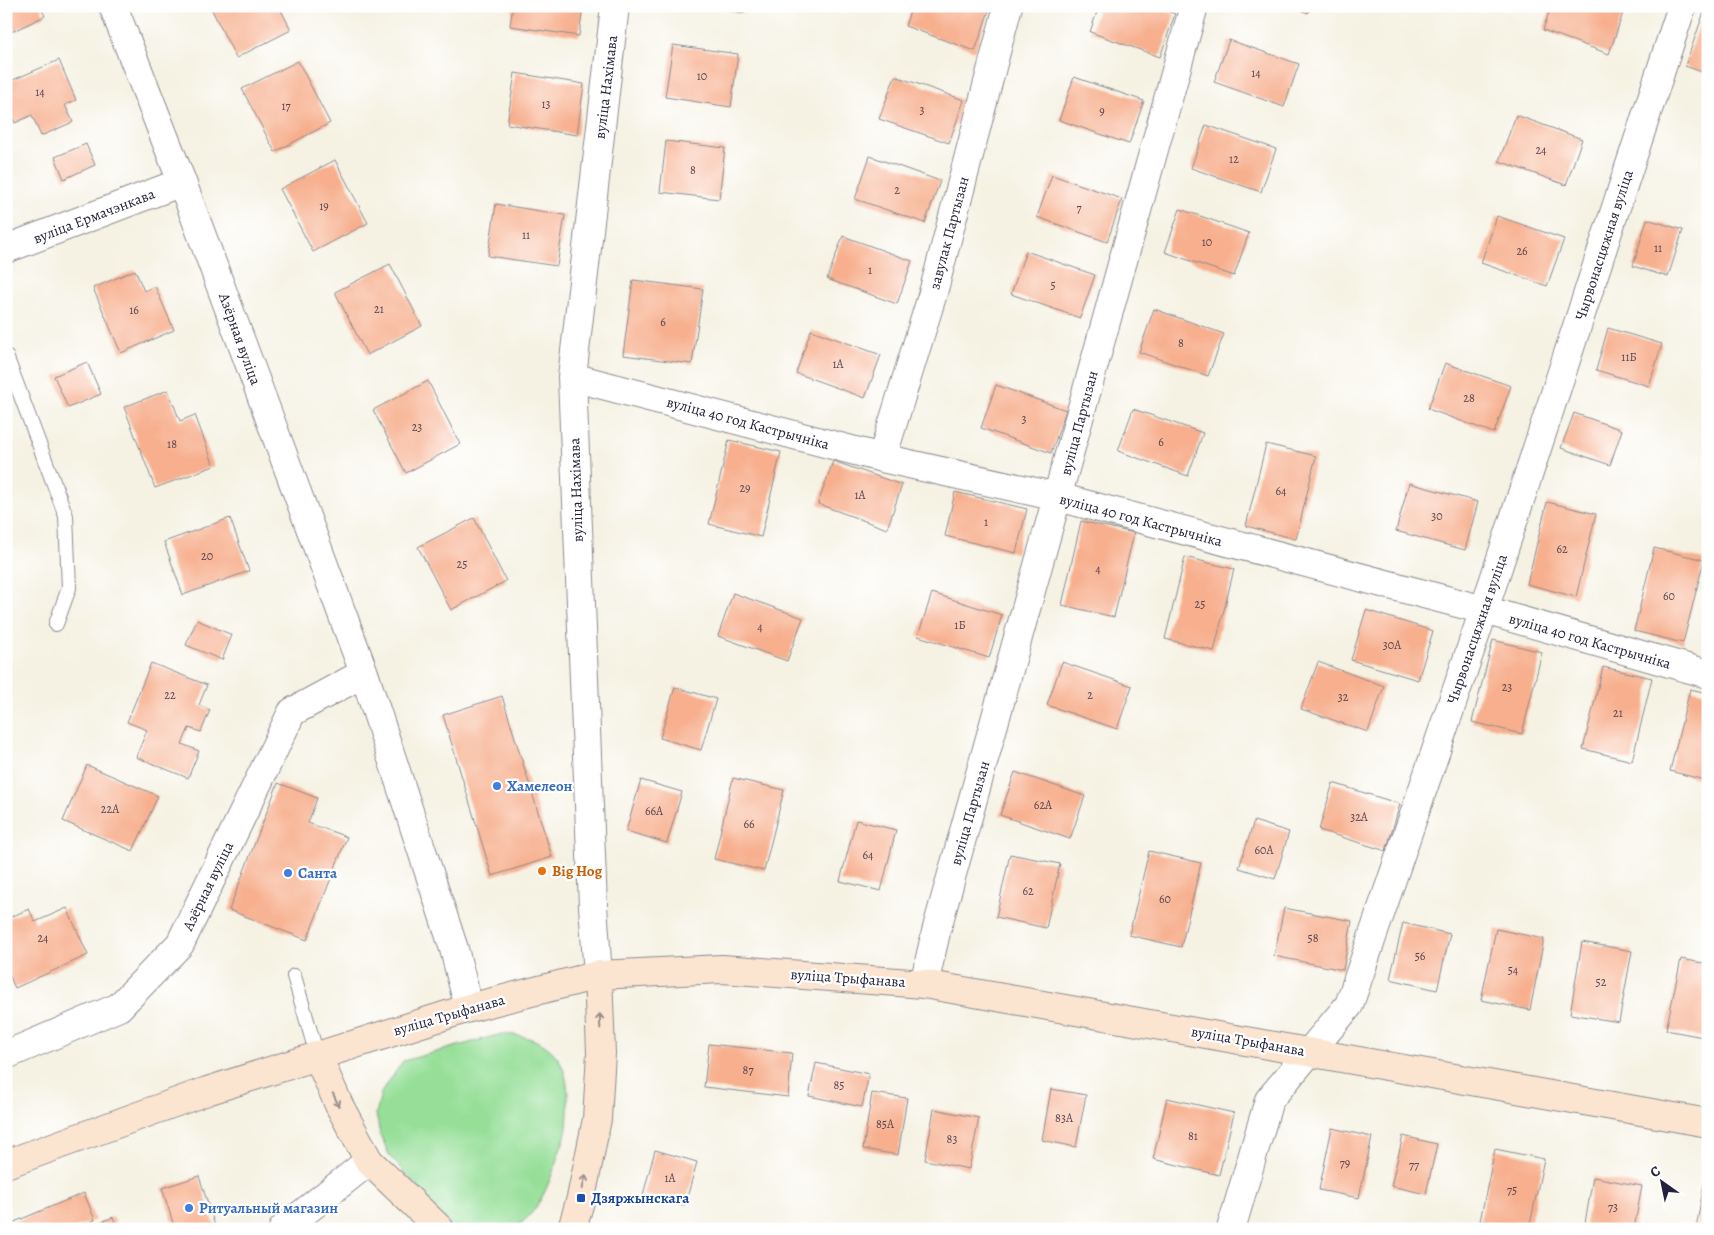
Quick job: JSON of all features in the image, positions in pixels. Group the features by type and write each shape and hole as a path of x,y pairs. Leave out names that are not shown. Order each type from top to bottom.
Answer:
{"street":[{"name":"Азёрная вуліца","path":"113,6 182,182 364,673 454,949 469,1008"},
{"name":"вуліца Нахімава","path":"598,975 593,906 572,377 615,6"},
{"name":"завулак Партызан","path":"882,458 933,293 1008,6"},
{"name":"вуліца Партызан","path":"924,984 937,928 1194,6"},
{"name":"Чырвонасцяжная вуліца","path":"1231,1229 1269,1100 1350,1005 1484,610 1682,6"},
{"name":"вуліца Ермачэнкава","path":"6,250 182,182"},
{"name":"вуліца 40 год Кастрычніка","path":"572,377 882,458 1058,497 1484,610 1708,674"},
{"name":"Азёрная вуліца","path":"6,1055 118,1007 180,944 292,712 364,673"},
{"name":"вуліца Трыфанава","path":"6,1164 207,1091 469,1008 598,975 722,969 924,984 1708,1123"},
{"path":"572,1229 581,1198 598,1119 601,1053 598,975"},
{"path":"317,1055 339,1105 369,1161 440,1229"},
{"path":"283,1229 369,1161"}],"lane":[{"path":"6,356 66,516 69,588 56,624"},
{"path":"294,976 317,1055"}],"green space":[{"path":"502,1034 526,1037 541,1043 554,1053 559,1060 563,1067 568,1093 564,1140 543,1196 530,1215 521,1223 512,1229 461,1229 447,1222 389,1155 380,1134 376,1114 381,1093 403,1061"}],"building":[{"path":"6,6 40,6 45,16 9,33 6,28"},
{"path":"210,6 279,6 291,30 236,58"},
{"path":"513,6 583,6 579,36 510,26"},
{"path":"706,6 744,6 743,13"},
{"path":"912,6 986,6 990,8 975,51 905,26"},
{"path":"1099,6 1153,6 1175,14 1160,57 1090,32"},
{"path":"1290,6 1310,6 1308,13"},
{"path":"1551,6 1625,7 1609,54 1543,30"},
{"path":"1706,6 1708,6 1708,74 1685,66"},
{"path":"1229,40 1299,64 1284,107 1214,82"},
{"path":"673,45 738,54 731,107 665,97"},
{"path":"59,60 76,100 65,105 73,122 41,136 32,115 15,123 6,103 6,83"},
{"path":"298,61 330,123 275,152 242,89"},
{"path":"515,73 584,84 577,135 507,124"},
{"path":"895,76 964,100 949,143 879,119"},
{"path":"1074,77 1144,101 1129,144 1059,120"},
{"path":"1516,115 1582,139 1566,185 1499,161"},
{"path":"1206,125 1276,149 1261,192 1191,168"},
{"path":"666,141 725,148 719,199 660,192"},
{"path":"86,144 95,165 64,179 55,157"},
{"path":"870,156 940,181 925,223 855,199"},
{"path":"335,160 368,223 313,252 280,189"},
{"path":"1052,175 1122,199 1107,242 1037,217"},
{"path":"496,204 565,215 557,266 488,256"},
{"path":"1180,209 1249,233 1234,276 1165,252"},
{"path":"1497,216 1564,239 1547,286 1481,263"},
{"path":"1647,219 1683,230 1668,277 1633,266"},
{"path":"843,236 912,261 897,304 827,279"},
{"path":"1026,251 1095,275 1080,318 1011,294"},
{"path":"390,264 422,326 367,355 335,292"},
{"path":"135,270 144,291 155,286 174,330 121,353 93,288"},
{"path":"633,280 703,289 692,364 623,355"},
{"path":"1154,309 1224,334 1208,376 1139,352"},
{"path":"1608,328 1662,344 1649,386 1596,370"},
{"path":"811,330 881,355 865,398 796,373"},
{"path":"87,362 101,394 68,408 54,376"},
{"path":"1445,363 1511,386 1494,433 1428,409"},
{"path":"428,381 460,444 406,473 373,410"},
{"path":"996,385 1066,410 1051,453 981,428"},
{"path":"168,390 180,421 195,415 214,466 155,488 124,407"},
{"path":"1133,409 1203,433 1188,476 1118,451"},
{"path":"1574,413 1622,430 1610,465 1561,448"},
{"path":"729,440 781,452 761,537 709,524"},
{"path":"1266,444 1316,456 1296,539 1246,526"},
{"path":"833,461 902,485 887,529 818,504"},
{"path":"1409,483 1478,502 1465,550 1396,531"},
{"path":"955,492 1027,509 1016,553 945,536"},
{"path":"1547,502 1596,514 1576,597 1527,584"},
{"path":"230,518 249,571 183,595 164,542"},
{"path":"474,518 506,581 451,610 418,547"},
{"path":"1081,521 1134,533 1114,617 1062,605"},
{"path":"1654,548 1704,560 1683,643 1634,631"},
{"path":"1185,557 1234,569 1214,651 1165,639"},
{"path":"733,593 803,618 787,661 718,636"},
{"path":"932,593 1002,615 989,658 918,636"},
{"path":"1366,610 1433,631 1418,680 1351,660"},
{"path":"197,620 232,635 222,660 186,645"},
{"path":"1493,640 1542,652 1522,734 1472,722"},
{"path":"1062,662 1132,686 1117,729 1047,705"},
{"path":"1318,662 1384,686 1368,732 1301,709"},
{"path":"151,663 207,685 199,705 210,710 201,732 189,728 182,744 199,751 188,778 136,757 147,730 127,722"},
{"path":"1603,667 1652,678 1632,761 1583,749"},
{"path":"675,687 716,699 701,750 660,738"},
{"path":"1690,689 1708,693 1708,781 1670,771"},
{"name":"Хамелеон","path":"502,696 552,857 492,876 443,715"},
{"path":"87,765 158,796 133,851 63,821"},
{"path":"1015,772 1085,796 1070,839 1000,815"},
{"path":"733,778 784,790 764,871 714,859"},
{"path":"641,780 682,792 667,843 626,831"},
{"name":"Санта","path":"278,783 317,798 308,823 347,837 307,940 229,910"},
{"path":"1333,783 1400,804 1386,851 1319,830"},
{"path":"856,820 896,830 881,891 840,881"},
{"path":"1254,821 1289,832 1275,879 1239,868"},
{"path":"1149,851 1201,863 1181,947 1129,935"},
{"path":"1010,854 1060,864 1046,928 996,917"},
{"path":"67,908 88,955 15,988 6,968 6,919 29,909 35,922"},
{"path":"1284,908 1352,921 1343,970 1274,956"},
{"path":"1403,923 1450,934 1437,990 1390,979"},
{"path":"1496,929 1544,939 1530,1010 1481,1000"},
{"path":"1582,942 1632,951 1619,1022 1570,1014"},
{"path":"1681,959 1708,964 1708,1038 1666,1030"},
{"path":"709,1044 792,1053 788,1097 704,1087"},
{"path":"816,1063 869,1074 862,1107 809,1096"},
{"path":"1051,1089 1086,1095 1076,1147 1042,1140"},
{"path":"872,1093 907,1098 898,1155 863,1149"},
{"path":"1167,1098 1234,1113 1219,1175 1153,1159"},
{"path":"934,1109 979,1118 969,1169 925,1160"},
{"path":"1332,1128 1372,1137 1359,1198 1319,1190"},
{"path":"1403,1136 1437,1144 1426,1194 1391,1186"},
{"path":"1495,1149 1544,1159 1529,1229 1519,1229 1480,1221"},
{"path":"655,1150 697,1162 685,1205 643,1195"},
{"name":"Ритуальный магазин","path":"199,1176 216,1229 175,1229 162,1188"},
{"path":"1593,1177 1642,1186 1634,1229 1584,1229"},
{"path":"1704,1183 1708,1184 1708,1229 1696,1229"},
{"path":"84,1193 95,1220 73,1229 9,1229 7,1225"},
{"path":"113,1217 118,1229 86,1229"}],"place":[{"name":"Хамелеон","path":"497,786"},
{"name":"Big Hog","path":"542,871"},
{"name":"Санта","path":"288,873"},
{"name":"Дзяржынскага","path":"581,1198"},
{"name":"Ритуальный магазин","path":"189,1208"}]}
